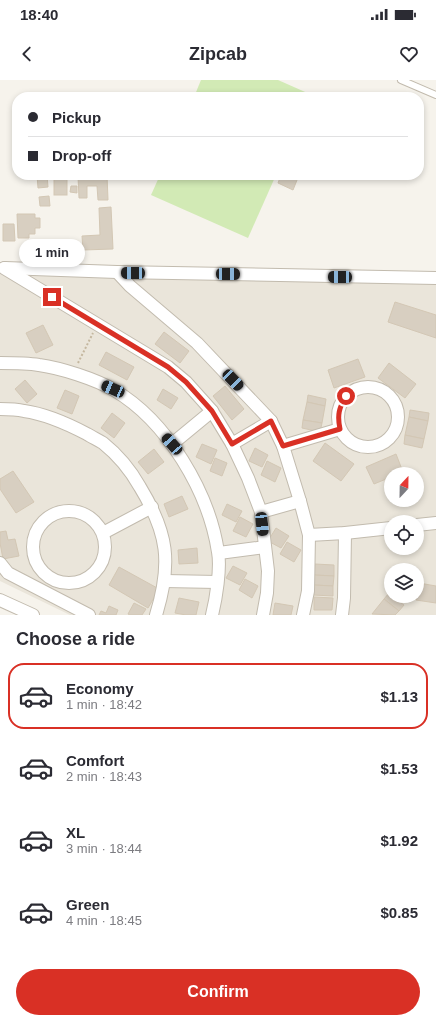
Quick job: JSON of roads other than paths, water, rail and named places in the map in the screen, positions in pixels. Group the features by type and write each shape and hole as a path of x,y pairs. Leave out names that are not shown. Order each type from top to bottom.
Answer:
{"street":[{"path":"2,268 117,272 436,278"},
{"path":"2,268 168,367 186,382 212,411 232,444 248,478 261,512 268,571 267,593 263,615"},
{"path":"117,272 130,286 197,343 271,421 283,446 309,535 308,591 303,615"},
{"path":"0,363 40,365 73,373 113,389 138,406 172,444 194,482 209,515 219,553 217,582 212,615"},
{"path":"367,387 379,389 389,396 395,406 398,417 396,429 389,438 380,445 368,447 356,445 346,439 340,429 338,417 340,406 346,396 356,390 367,387"},
{"path":"0,409 25,411 53,418 78,430 102,443 118,458 135,479 152,507 162,530 166,555 165,581 156,615"},
{"path":"172,444 212,411"},
{"path":"232,444 271,421"},
{"path":"283,446 340,429"},
{"path":"261,512 300,501"},
{"path":"103,533 152,507"},
{"path":"69,510 83,513 95,521 103,533 106,547 103,561 95,573 83,581 69,583 55,580 43,572 35,560 32,546 35,532 43,520 55,512 69,510"},
{"path":"424,524 436,523"},
{"path":"309,535 384,529"},
{"path":"342,615 344,598 344,533"},
{"path":"219,553 265,547"},
{"path":"0,563 8,573 89,615"},
{"path":"48,594 55,580"},
{"path":"165,581 217,582"},
{"path":"0,600 33,615"}],"lane":[{"path":"401,80 436,95"}]}
